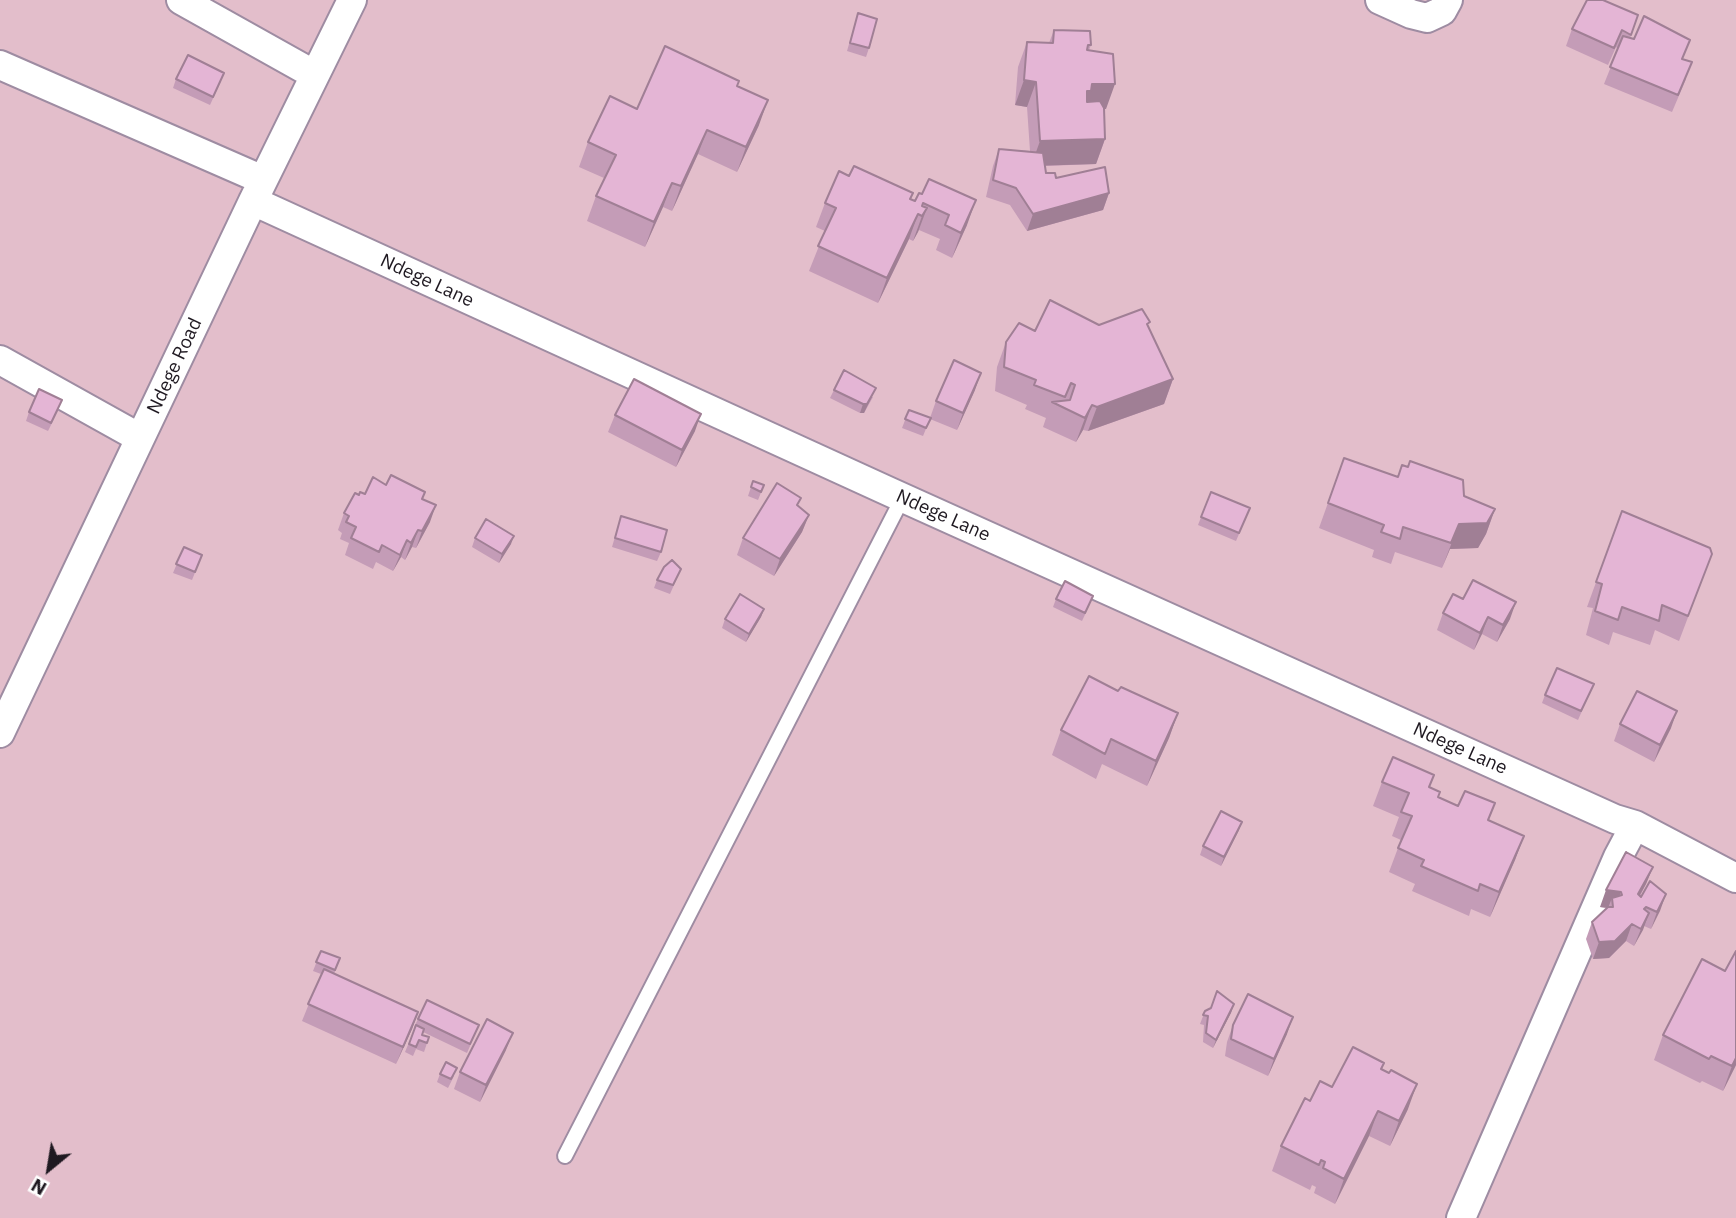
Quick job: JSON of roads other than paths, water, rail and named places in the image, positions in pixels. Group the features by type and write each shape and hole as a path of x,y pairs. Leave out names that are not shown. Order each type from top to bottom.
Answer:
{"street":[{"path":"181,0 315,75"},
{"name":"Ndege Road","path":"0,733 258,190 352,0"},
{"path":"1380,0 1427,18 1442,11 1448,0"},
{"name":"Ndege Lane","path":"0,65 903,498 1615,819 1635,825 1736,878"},
{"path":"0,360 140,439"},
{"path":"1461,1218 1618,856 1635,825"}],"lane":[{"path":"565,1156 903,498"}]}
